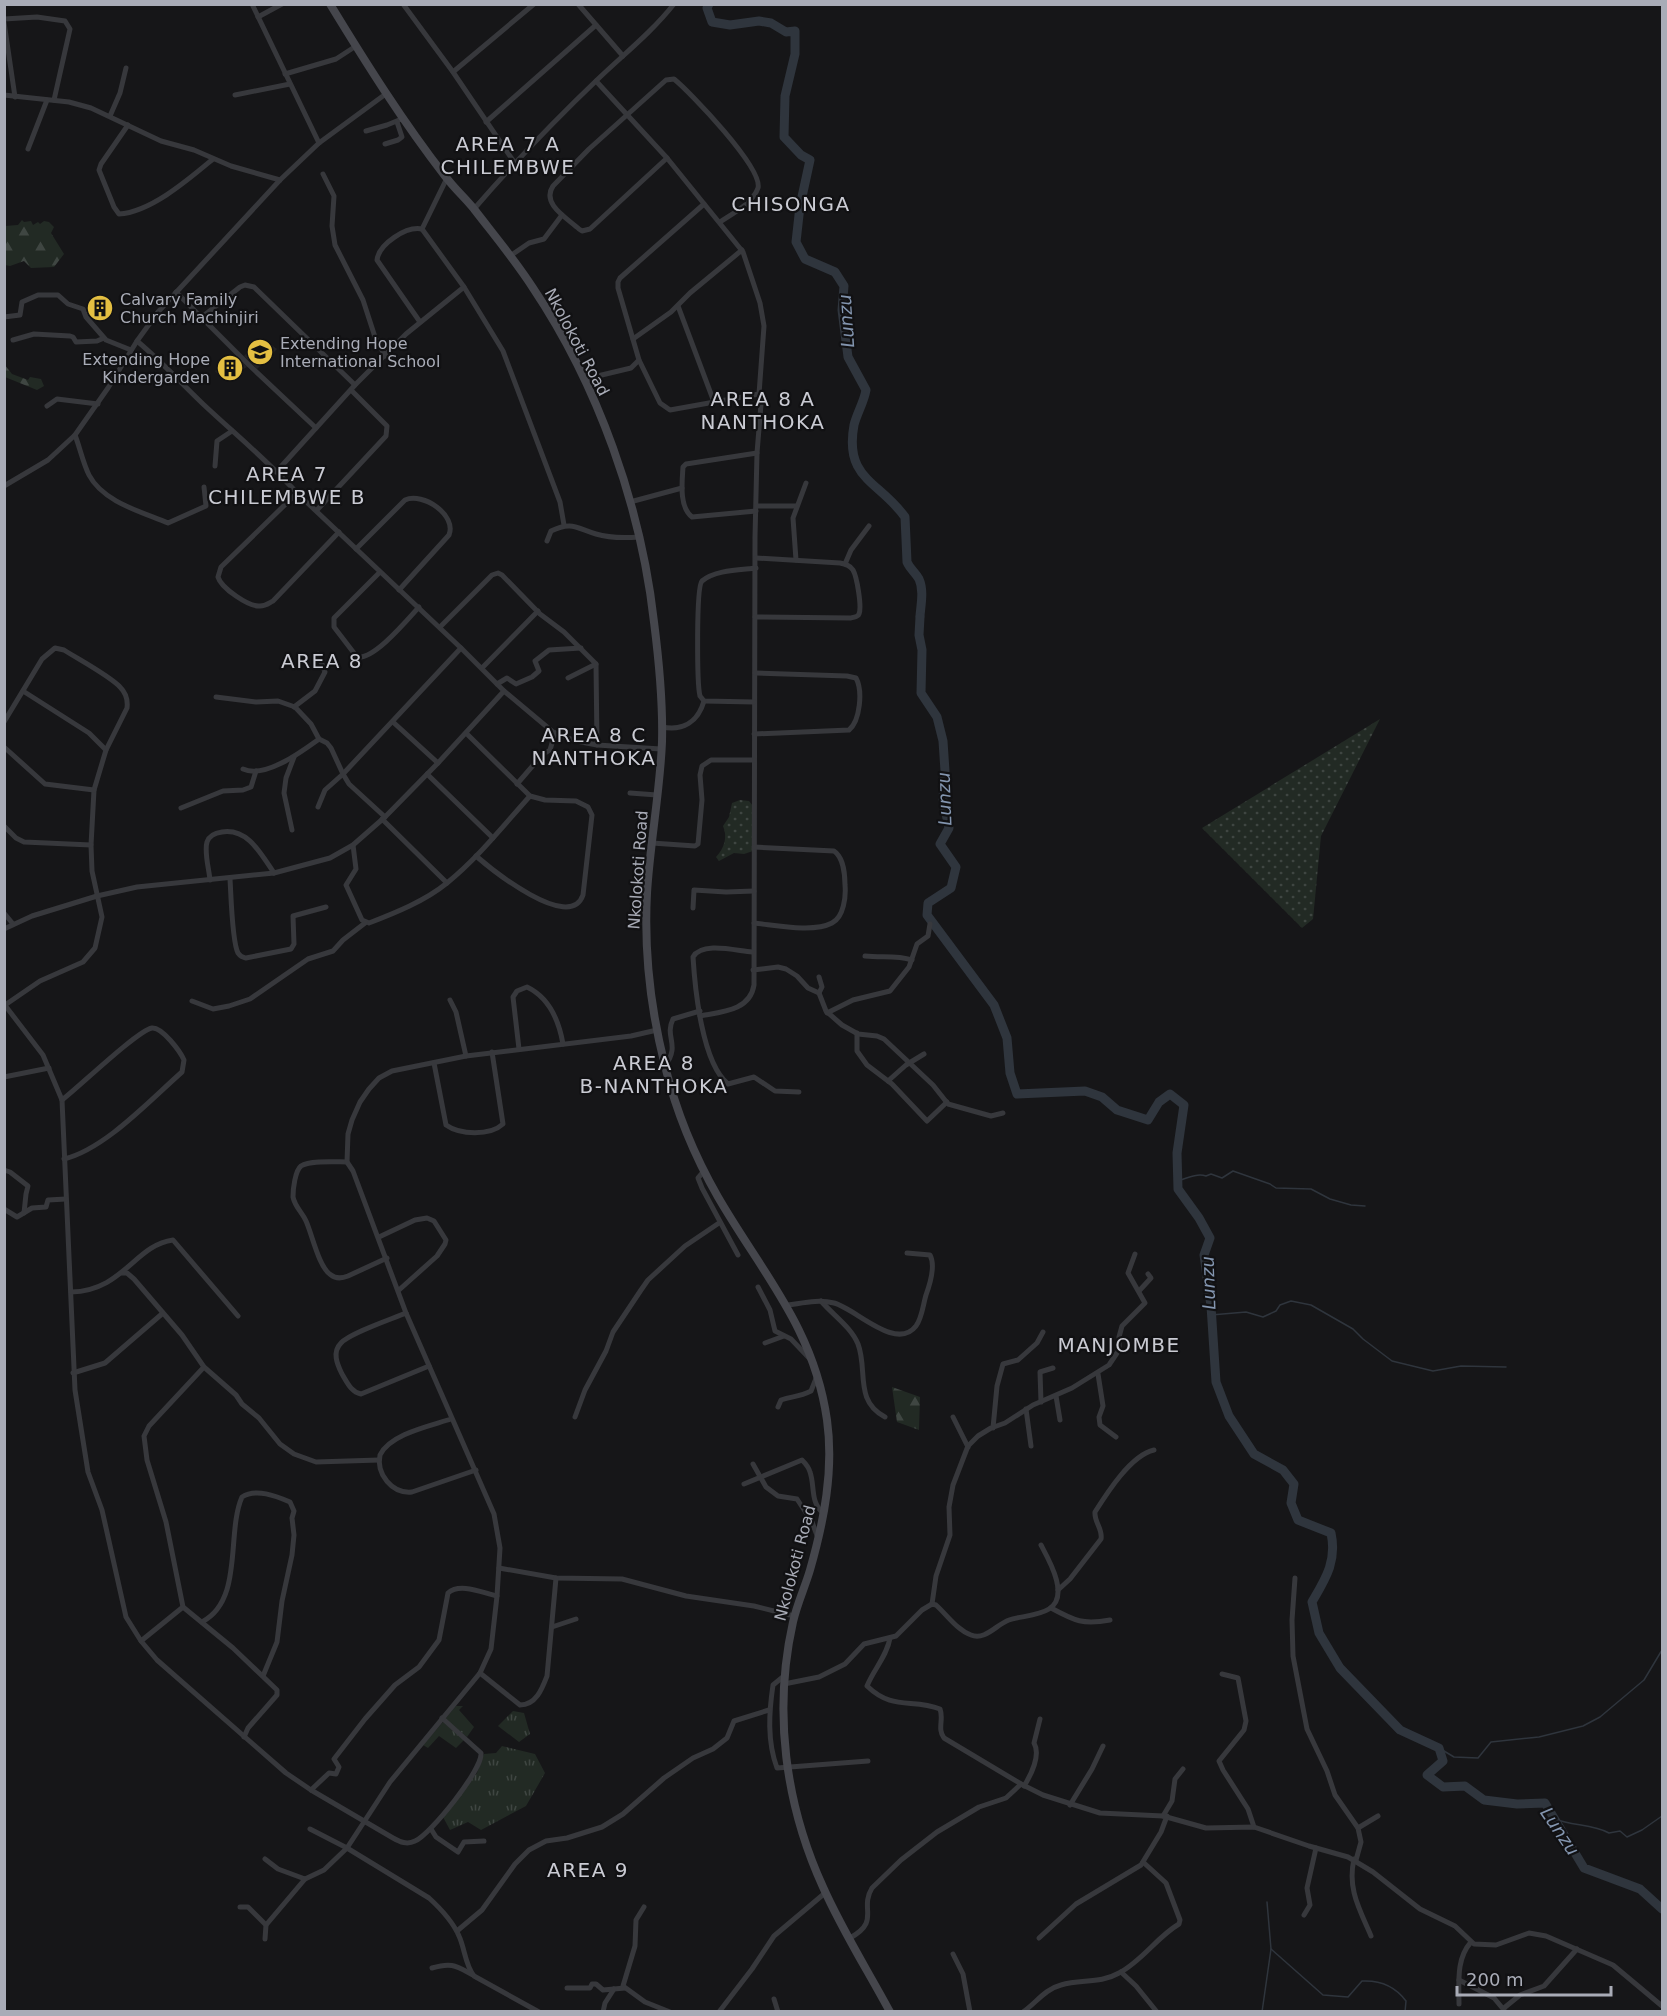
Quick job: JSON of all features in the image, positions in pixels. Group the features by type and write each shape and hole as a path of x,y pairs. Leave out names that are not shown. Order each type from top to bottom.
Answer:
{"main road":[{"name":"Nkolokoti Road","path":"330,4 387,93 401,120 474,209 537,294 585,379 630,502 654,618 662,727 662,749 647,899 649,967 657,1030 674,1097 704,1171 730,1217 788,1305 807,1344 822,1393 829,1441 828,1481 818,1538 794,1616 784,1680 784,1734 787,1768 798,1821 825,1893 890,2012"}],"street":[{"path":"252,4 319,143"},
{"path":"258,17 282,4"},
{"path":"453,72 534,4"},
{"path":"578,4 623,56"},
{"path":"474,209 514,162 596,81 648,34 674,4"},
{"path":"404,5 514,162"},
{"path":"15,96 4,20 37,17 65,21 69,24 70,29 54,100"},
{"path":"486,122 596,26"},
{"path":"285,74 336,59 356,46"},
{"path":"111,116 126,68"},
{"path":"667,158 590,229 582,231 562,214 549,198 549,191 589,149 666,80 674,79 724,130 752,168 758,183 758,188 750,200 720,222"},
{"path":"596,81 667,158 742,250 757,292 764,326 757,453 753,992 746,1002 731,1010 673,1019 670,1028 673,1052 665,1066"},
{"path":"235,95 290,84"},
{"path":"4,486 48,460 75,435 158,312 280,180 319,143 387,93"},
{"path":"4,94 54,100 91,108 154,138 194,150 261,176 280,180"},
{"path":"28,149 47,100"},
{"path":"366,131 401,120 402,137 398,141 385,144"},
{"path":"128,125 99,170 114,207 120,214 138,210 153,203 213,159"},
{"path":"323,174 334,196 332,226 335,245 363,300 375,337 385,356"},
{"path":"422,229 447,178"},
{"path":"704,204 619,279 621,298 639,360 664,407 670,410 759,394"},
{"path":"510,256 529,243 544,239 562,214"},
{"path":"422,229 464,287 503,351 560,502 564,525"},
{"path":"420,322 377,260 378,254 387,244 409,230 422,229"},
{"path":"633,339 678,306 690,292 742,250"},
{"path":"202,317 240,287 245,285 254,287 387,426 386,436 317,510"},
{"path":"277,471 385,356 420,322 464,287"},
{"path":"176,292 316,428"},
{"path":"4,317 20,315 22,302 31,297 58,295 68,304 82,309 104,338 131,350"},
{"path":"678,306 714,402"},
{"path":"13,340 34,334 70,336 81,344 104,338"},
{"path":"137,341 277,471 297,493 462,648 504,691 555,733 597,746 662,749"},
{"path":"585,379 631,368 639,360"},
{"path":"47,406 57,399 98,404"},
{"path":"215,465 217,441 232,431"},
{"path":"75,435 90,476 101,490 125,505 168,523 206,506 204,487"},
{"path":"757,453 686,464 682,468 685,509 692,518 757,508 796,506"},
{"path":"796,560 793,524 796,506 806,483"},
{"path":"630,502 682,488"},
{"path":"297,493 221,567 218,577 224,588 254,606 264,606 273,601 339,532"},
{"path":"356,549 400,504 409,498 427,501 438,508 450,526 449,535 399,590"},
{"path":"547,541 551,531 564,525 581,527 599,535 639,537"},
{"path":"845,564 851,550 869,526"},
{"path":"755,617 851,618 860,612 853,570 845,564 756,558"},
{"path":"662,727 675,729 687,725 700,713 704,701 699,690 699,585 703,580 714,575 756,568"},
{"path":"380,572 334,618 334,627 357,657 362,658 374,652 419,608"},
{"path":"440,627 486,581 498,573 502,575 596,664 597,746"},
{"path":"482,668 538,611"},
{"path":"4,722 42,659 55,648 64,650 120,686 127,696 127,708 106,750 94,790 91,845 97,897 101,909 101,926 95,948 83,962 39,981 5,1004 33,1039 49,1068 62,1100 74,1373 88,1472 102,1510 123,1609 141,1641 157,1660 286,1773 311,1790 404,1843 417,1841 430,1829 475,1772 482,1759 481,1753 442,1719"},
{"path":"318,807 326,790 462,648"},
{"path":"497,684 507,678 516,684 532,677 539,671 535,661 549,650 581,648"},
{"path":"294,707 315,691 325,672 318,654"},
{"path":"568,678 596,664"},
{"path":"754,734 849,730 857,716 860,690 856,678 847,676 755,673"},
{"path":"23,691 82,728 96,738 106,750"},
{"path":"4,929 32,916 137,887 274,873 330,858 353,845 383,818 438,763 504,691"},
{"path":"216,697 256,702 278,701 294,707 310,723 319,739 331,748 349,784 447,883"},
{"path":"704,701 754,702"},
{"path":"393,722 438,763"},
{"path":"466,733 530,796 545,800 576,801 585,804 591,811 591,834 581,900 573,905 545,903 508,882 476,856"},
{"path":"517,784 542,755 550,750 555,733"},
{"path":"243,769 256,771 274,766 295,756 319,739"},
{"path":"4,747 41,782 94,790"},
{"path":"292,831 284,793 286,778 295,756"},
{"path":"652,843 695,846 698,844 702,810 700,775 702,766 711,760 754,760"},
{"path":"182,808 223,791 243,790 251,787 256,771"},
{"path":"427,774 493,838"},
{"path":"630,793 657,795"},
{"path":"192,1001 213,1009 250,999 308,959 333,951 342,940 365,923 390,915 434,892 476,856 530,796"},
{"path":"4,826 16,838 24,842 91,845"},
{"path":"210,880 206,845 212,836 230,831 255,844 274,873"},
{"path":"353,845 356,869 346,885 365,923"},
{"path":"754,847 834,851 841,858 845,889 842,910 832,923 805,927 754,922"},
{"path":"230,879 237,948 241,956 246,958 291,949 294,944 293,916 326,908"},
{"path":"693,908 694,890 754,891"},
{"path":"4,913 13,924"},
{"path":"827,1013 853,1000 890,991 909,967 917,944 928,936 930,924"},
{"path":"753,952 706,948 696,952 693,957 700,1014 715,1069 728,1084 754,1077 775,1090 800,1092"},
{"path":"865,956 880,958 900,956 912,960"},
{"path":"753,970 778,967 797,976 808,988 819,993 827,1013 857,1033 880,1037 953,1106 991,1116 1003,1113"},
{"path":"819,977 822,987 819,993"},
{"path":"519,1049 513,997 517,991 527,987 536,991 555,1014 560,1025 563,1044"},
{"path":"450,1000 456,1011 466,1056"},
{"path":"62,1100 130,1042 151,1028 163,1033 184,1060 182,1072 106,1138 89,1150 64,1159"},
{"path":"265,1939 266,1925 305,1880 324,1870 347,1848 390,1782 480,1673 490,1649 497,1596 498,1530 494,1514 406,1312 379,1237 353,1171 347,1162 348,1134 352,1120 369,1089 379,1078 393,1071 466,1056 631,1036 657,1030"},
{"path":"857,1033 857,1051 867,1065 888,1081 927,1121 947,1102"},
{"path":"434,1063 446,1125 457,1132 492,1130 503,1124 492,1052"},
{"path":"888,1081 924,1054"},
{"path":"4,1077 49,1068"},
{"path":"347,1162 311,1163 300,1167 297,1171 293,1195 297,1209 305,1219 324,1268 331,1275 342,1278 387,1258"},
{"path":"4,1170 28,1186 24,1213"},
{"path":"704,1171 698,1178 738,1255"},
{"path":"4,1209 17,1217 32,1208 46,1207 48,1200 66,1199"},
{"path":"379,1237 415,1220 427,1218 434,1221 446,1240 437,1256 399,1290"},
{"path":"575,1417 585,1390 606,1352 613,1332 645,1285 685,1246 720,1224"},
{"path":"71,1292 99,1288 147,1253 164,1242 173,1240 238,1316"},
{"path":"788,1305 821,1301 841,1305 887,1333 901,1334 913,1329 919,1320 931,1282 932,1258 926,1254 907,1253"},
{"path":"932,1604 936,1576 950,1535 949,1507 953,1485 968,1448 978,1436 1026,1409 1098,1374 1109,1365 1119,1350 1122,1326 1145,1303 1128,1273 1135,1254"},
{"path":"122,1273 127,1273 134,1278 182,1335 204,1367 237,1395 242,1404 259,1418 280,1444 294,1454 316,1462 379,1460"},
{"path":"1139,1291 1151,1278 1148,1274"},
{"path":"758,1287 770,1310 775,1331 791,1339 813,1363"},
{"path":"821,1301 851,1332 860,1350 862,1380 869,1402 874,1411 885,1417"},
{"path":"406,1312 346,1339 341,1343 336,1354 338,1366 356,1394 429,1366"},
{"path":"74,1373 105,1363 163,1313"},
{"path":"993,1428 997,1386 1003,1364 1018,1360 1037,1343 1043,1332"},
{"path":"765,1343 784,1336"},
{"path":"204,1367 149,1426 144,1436 147,1460 166,1522 183,1607 276,1688 277,1695 248,1728 244,1737"},
{"path":"1041,1402 1040,1372 1053,1368"},
{"path":"1098,1374 1103,1406 1099,1417 1100,1425 1116,1437"},
{"path":"778,1407 781,1400 798,1397 811,1391 817,1375"},
{"path":"1056,1396 1060,1420"},
{"path":"1026,1409 1031,1446"},
{"path":"953,1417 968,1448"},
{"path":"451,1419 394,1440 382,1451 379,1460 382,1473 391,1486 404,1493 476,1470"},
{"path":"1058,1590 1070,1579 1101,1539 1102,1534 1095,1512 1104,1498 1134,1460 1154,1450"},
{"path":"744,1484 802,1460 810,1471 813,1495 818,1509 823,1513"},
{"path":"753,1464 766,1487 778,1496 797,1499 812,1522 818,1538"},
{"path":"202,1622 214,1612 228,1590 242,1497 250,1493 266,1494 290,1502 294,1511 292,1555 282,1601 277,1642 262,1676"},
{"path":"932,1604 974,1637 983,1636 1008,1620 1051,1608 1056,1601 1057,1581 1041,1545"},
{"path":"499,1568 556,1578 622,1579 686,1596 754,1606 794,1616"},
{"path":"480,1673 520,1706 526,1706 541,1691 547,1676 556,1578"},
{"path":"1295,1578 1293,1656 1307,1730 1335,1795 1358,1828 1361,1842 1351,1876 1354,1899 1371,1936"},
{"path":"311,1790 329,1773 336,1774 339,1767 334,1760 365,1719 395,1685 420,1667 436,1646 440,1640 448,1593 462,1588 497,1596"},
{"path":"868,1761 779,1769 776,1766 769,1731 773,1685 784,1680 819,1677 845,1664 864,1644 875,1639 896,1636 922,1610 932,1604"},
{"path":"141,1641 183,1607"},
{"path":"1051,1608 1083,1623 1110,1620"},
{"path":"552,1627 576,1619"},
{"path":"890,1638 888,1650 867,1686 877,1695 894,1702 940,1709 942,1718 940,1731 944,1738 1022,1785 1070,1805 1100,1813 1165,1816 1206,1828 1254,1827 1355,1860 1420,1909 1455,1926 1471,1942 1483,1946 1496,1945 1534,1933 1613,1965 1662,2006"},
{"path":"1222,1674 1238,1678 1246,1720 1244,1730 1219,1761 1248,1809 1254,1827"},
{"path":"457,1931 482,1910 515,1864 529,1850 546,1841 567,1838 602,1827 623,1814 664,1778 727,1738 734,1721 770,1710"},
{"path":"850,1938 866,1926 869,1893 872,1888 901,1860 937,1832 979,1807 1006,1798 1022,1785 1036,1760 1037,1748 1034,1743 1040,1719"},
{"path":"1070,1805 1103,1746"},
{"path":"1039,1938 1076,1904 1132,1872 1143,1862 1161,1832 1172,1801 1175,1779 1183,1769"},
{"path":"1358,1828 1378,1816"},
{"path":"310,1829 347,1848 429,1898 438,1906 457,1931 474,1976"},
{"path":"430,1829 458,1852 464,1842 484,1840"},
{"path":"1304,1916 1310,1905 1307,1888 1316,1848"},
{"path":"265,1859 278,1869 305,1880"},
{"path":"1023,2012 1045,1992 1060,1985 1096,1982 1121,1972 1145,1954 1166,1932 1180,1923 1167,1883 1143,1862"},
{"path":"719,2012 752,1969 774,1935 825,1893"},
{"path":"240,1906 248,1907 266,1925"},
{"path":"644,1907 636,1920 635,1946 622,1984 645,2002 670,2012"},
{"path":"1459,2004 1462,1952 1471,1942"},
{"path":"1459,1980 1494,1998 1504,2010 1520,1995 1544,1986 1577,1949"},
{"path":"953,1954 963,1974 970,2012"},
{"path":"432,1968 443,1964 454,1964 527,2009 539,2012"},
{"path":"1121,1972 1137,1986 1157,2012"},
{"path":"567,1988 590,1988 592,1984 596,1984 603,1990 625,1988"},
{"path":"603,2012 605,2003 614,1989"},
{"path":"774,1999 778,2012"}],"shaded area":[{"name":"Extending Hope International School","path":"262,338 277,349 257,369 244,356"},
{"path":"239,358 247,367 224,380 215,371"}],"green space":[{"path":"22,220 31,221 33,225 38,222 40,224 44,221 49,222 54,227 51,233 64,254 54,267 31,268 24,261 10,266 5,265 5,226 18,225"},
{"path":"4,364 12,374 28,380 30,377 41,379 44,386 37,390 5,377"},
{"path":"1380,719 1321,836 1313,919 1302,928 1202,828"},
{"path":"740,800 749,801 753,806 753,851 744,854 734,853 719,861 716,857 725,839 723,826 729,817 732,803"},
{"path":"892,1387 920,1397 919,1430 897,1422"},
{"path":"456,1706 463,1706 459,1710 474,1727 467,1737 445,1719"},
{"path":"513,1711 524,1713 530,1734 519,1742 498,1726"},
{"path":"443,1722 464,1740 456,1748 439,1736 428,1748 423,1745"},
{"path":"502,1746 535,1754 545,1773 526,1806 481,1830 468,1822 450,1830 443,1817 477,1773 484,1754 496,1753"}],"waterway":[{"name":"Lunzu","path":"709,4 707,8 712,22 730,25 759,21 771,23 786,32 795,31 795,54 785,96 784,137 801,155 810,160 800,206 796,242 805,259 835,272 844,286 842,310 848,357 866,390 854,425 852,443 854,457 866,478 905,517 907,562 919,579 921,588 920,616"},
{"name":"Lunzu","path":"920,617 921,693 937,717 943,741 945,771 943,799 949,828 940,844 956,867 951,888 928,903 927,915 994,1005 1007,1038 1010,1073 1017,1094 1085,1091 1102,1097 1117,1110 1148,1120 1159,1102 1170,1094 1184,1105 1177,1153 1178,1189 1210,1238 1204,1255 1211,1306 1216,1382 1229,1416 1254,1454 1283,1470 1294,1484 1291,1503 1298,1520 1331,1533 1333,1552 1329,1569 1312,1602 1319,1633 1340,1668 1400,1730 1439,1748 1443,1761 1427,1775 1443,1787 1465,1786 1484,1800 1517,1804 1545,1803 1584,1868 1640,1889 1662,1909"},
{"path":"1178,1181 1196,1175 1211,1174 1222,1178 1233,1171 1276,1188 1311,1189 1330,1199 1365,1206"},
{"path":"1211,1315 1246,1312 1263,1317 1276,1311 1280,1305 1291,1301 1311,1305 1353,1329 1392,1361 1433,1371 1461,1366 1506,1367"},
{"path":"1439,1748 1454,1757 1478,1758 1491,1742 1539,1737 1583,1726 1600,1717 1644,1680 1662,1650"},
{"path":"1555,1819 1609,1833 1620,1831 1627,1837 1662,1816"},
{"path":"1262,2012 1271,1949 1267,1902"},
{"path":"1271,1949 1323,1995 1348,1997 1362,1981 1375,1982 1387,1985 1402,1996 1406,2001 1405,2012"}],"place":[{"name":"Calvary Family Church Machinjiri","path":"100,308"},
{"name":"Extending Hope International School","path":"260,352"},
{"name":"Extending Hope Kindergarden","path":"230,368"}],"district":[{"name":"AREA 7 A CHILEMBWE","path":"508,156"},
{"name":"CHISONGA","path":"791,204"},
{"name":"AREA 8 A NANTHOKA","path":"763,410"},
{"name":"AREA 7 CHILEMBWE B","path":"287,486"},
{"name":"AREA 8","path":"322,661"},
{"name":"AREA 8 C NANTHOKA","path":"594,746"},
{"name":"AREA 8 B-NANTHOKA","path":"654,1074"},
{"name":"MANJOMBE","path":"1119,1345"},
{"name":"AREA 9","path":"588,1870"}]}
